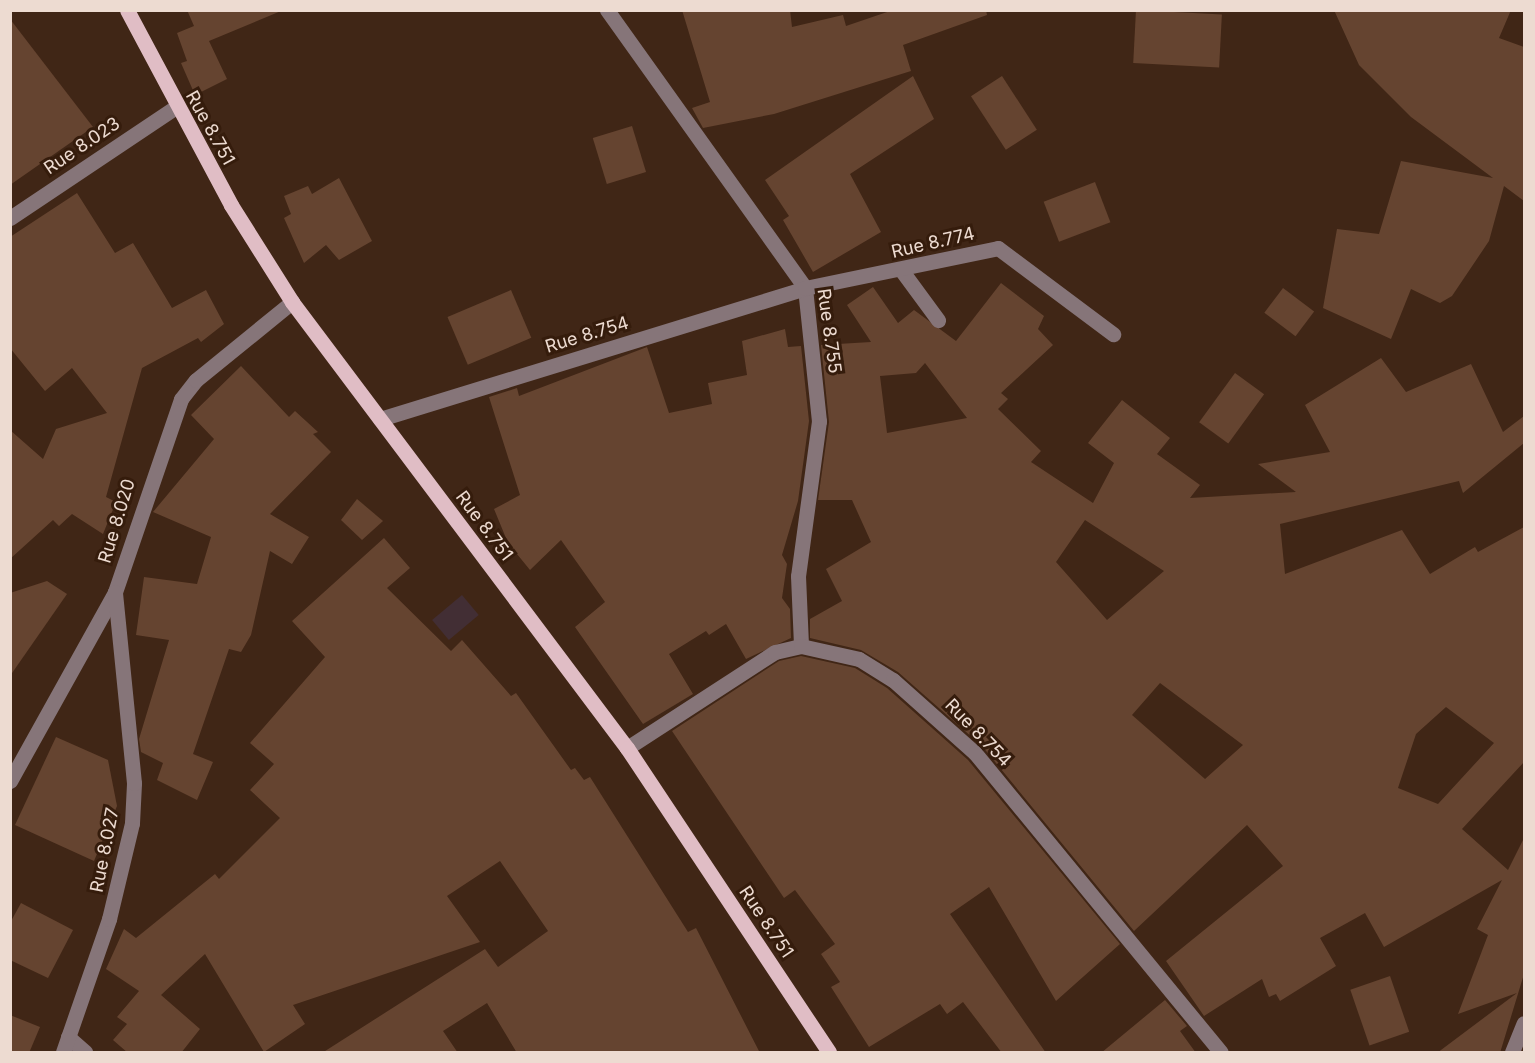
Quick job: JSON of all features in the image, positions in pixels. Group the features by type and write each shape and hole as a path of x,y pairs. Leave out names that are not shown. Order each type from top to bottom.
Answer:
{"main road":[{"name":"Rue 8.751","path":"126,10 176,107 292,302 627,748 829,1053"}],"street":[{"name":"Rue 8.755","path":"607,10 805,288 819,421 798,576 801,646"},
{"name":"Rue 8.023","path":"10,218 176,107"},
{"name":"Rue 8.774","path":"805,288 902,272 998,248 1113,334"},
{"path":"902,272 938,320"},
{"name":"Rue 8.754","path":"380,419 805,288"},
{"name":"Rue 8.020","path":"10,781 115,592 181,399 196,380 292,302"},
{"name":"Rue 8.027","path":"63,1053 102,942 132,823 134,783 115,592"},
{"name":"Rue 8.754","path":"627,748 775,652 801,646 859,659 944,722 1221,1053"},
{"path":"1512,1053 1524,1023"},
{"path":"68,1037 85,1053"}],"shaded area":[{"path":"462,595 479,615 449,640 432,620"}],"building":[{"path":"187,10 281,11 209,41 227,79 195,95 181,63 187,61 177,33 194,26"},
{"path":"682,10 790,10 792,27 843,15 846,26 893,10 986,10 987,15 903,45 911,71 774,114 703,128 692,108 710,102"},
{"path":"1136,10 1222,15 1219,67 1133,63"},
{"path":"1334,10 1511,10 1499,38 1524,47 1524,201 1504,186 1489,241 1452,296 1440,303 1411,289 1391,339 1323,308 1337,229 1379,234 1401,161 1493,178 1411,117 1359,65"},
{"path":"10,19 93,127 10,185"},
{"path":"913,76 934,119 850,174 881,232 813,272 783,220 789,216 765,180"},
{"path":"1002,76 1037,130 1006,150 971,96"},
{"path":"632,126 646,172 607,184 593,138"},
{"path":"339,178 372,241 339,260 326,245 304,263 284,218 291,214 284,196 308,186 312,194"},
{"path":"1095,182 1110,222 1059,242 1044,202"},
{"path":"77,193 115,253 133,243 172,308 206,290 224,324 201,342 198,338 142,368 106,497 116,502 103,534 72,514 59,526 53,520 10,559 10,430 43,459 56,429 107,413 72,368 45,391 10,348 10,237"},
{"path":"1001,283 1044,316 1038,329 1053,345 1001,393 1008,399 998,409 1041,451 1031,462 1093,503 1114,463 1088,443 1122,400 1170,438 1157,454 1200,485 1190,498 1296,492 1258,464 1330,452 1305,405 1381,358 1406,392 1471,364 1503,432 1524,416 1524,443 1463,493 1459,481 1280,524 1285,574 1402,530 1430,574 1475,547 1478,552 1524,527 1524,762 1462,829 1508,870 1524,838 1524,974 1500,1053 1437,1053 1517,993 1458,1014 1488,935 1477,929 1502,880 1384,947 1365,913 1320,938 1336,966 1280,1001 1276,994 1269,997 1262,979 1204,1016 1166,961 1283,866 1247,825 1134,931 982,746 898,672 861,650 810,638 810,619 842,601 826,569 871,542 852,500 818,500 829,422 821,345 871,342 847,305 873,287 898,323 914,310 956,341","holes":["925,363 967,418 887,433 880,376 916,373","1085,520 1164,571 1107,620 1056,562","1160,683 1243,745 1205,779 1132,715","1446,707 1494,743 1438,804 1398,788 1416,734"]},
{"path":"1283,288 1314,311 1295,336 1264,313"},
{"path":"511,290 531,338 468,365 447,317"},
{"path":"785,329 788,347 801,346 809,421 798,501 782,555 787,564 782,598 790,609 791,638 746,659 726,624 709,635 706,631 669,654 693,694 643,724 575,627 605,602 561,540 530,570 508,543 494,509 520,495 489,397 517,388 519,396 647,347 669,413 712,404 708,383 747,375 742,341"},
{"path":"241,366 289,417 295,411 318,432 313,434 331,452 270,514 309,537 292,564 270,551 251,635 241,652 229,649 193,754 213,762 197,800 157,780 163,763 141,752 139,739 169,640 136,635 144,577 197,584 211,537 153,512 214,439 191,415"},
{"path":"1235,373 1264,394 1228,444 1199,422"},
{"path":"357,499 383,521 362,540 341,520"},
{"path":"384,538 410,568 387,588 451,651 462,640 511,696 516,693 571,770 575,768 584,780 590,777 688,932 696,928 760,1053 517,1053 487,1003 443,1031 458,1053 322,1053 485,949 498,967 548,931 500,861 447,896 480,942 293,1005 305,1024 264,1052 205,954 161,995 200,1029 181,1053 128,1053 113,1040 127,1024 117,1017 139,991 106,969 124,929 136,938 215,874 219,879 280,818 250,790 274,764 250,743 325,657 292,621"},
{"path":"47,581 67,594 10,676 10,593"},
{"path":"801,656 855,668 887,688 968,760 1120,944 1056,1001 989,887 950,914 1046,1053 1002,1053 963,1002 947,1014 940,1004 869,1047 831,987 840,982 821,954 835,944 795,890 784,898 672,731 779,661"},
{"path":"56,737 108,760 117,806 94,861 15,825"},
{"path":"21,903 73,930 48,978 10,960 10,923"},
{"path":"1390,976 1409,1032 1369,1045 1350,990"},
{"path":"1165,1000 1187,1026 1180,1031 1196,1053 1101,1053"},
{"path":"10,1015 40,1027 29,1053 10,1053"}]}
